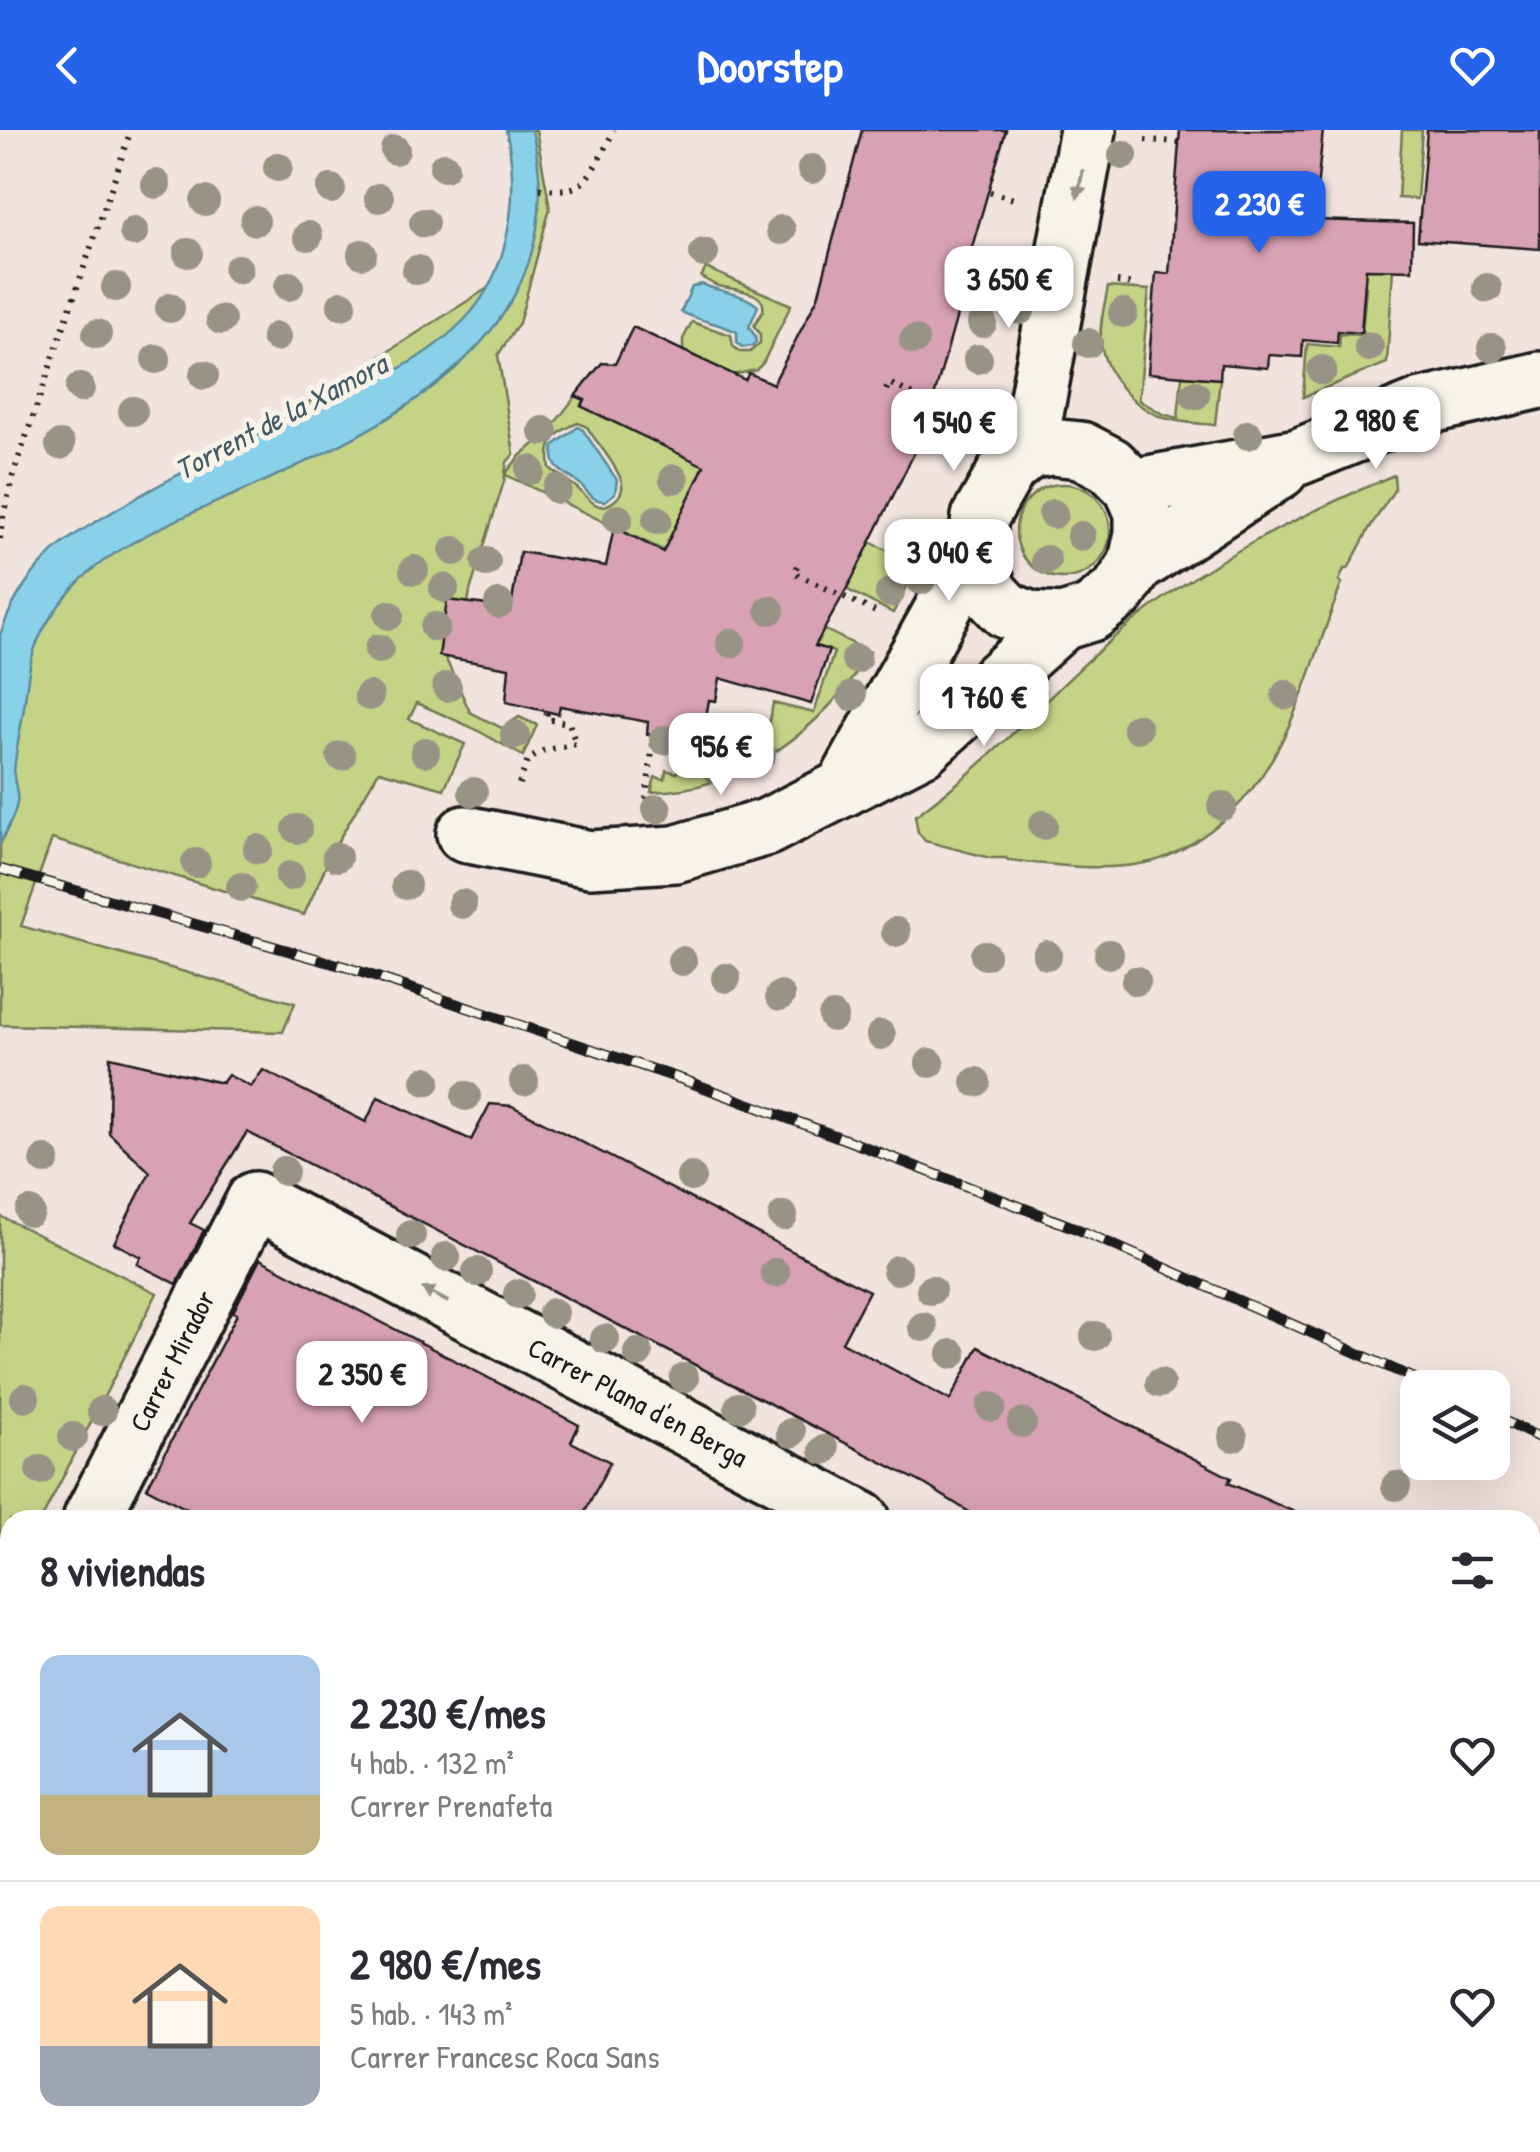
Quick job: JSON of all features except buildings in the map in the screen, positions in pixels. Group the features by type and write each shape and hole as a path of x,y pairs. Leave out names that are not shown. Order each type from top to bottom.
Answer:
{"street":[{"path":"844,788 976,549 980,517 990,496 1008,468 1028,450 1111,135"},
{"path":"1132,488 1298,457 1422,407 1540,380"},
{"path":"976,549 989,592 1006,610 1030,620 1062,622 1092,612 1120,592 1136,565 1144,512 1132,488 1110,464 1081,450 1028,450"},
{"path":"1136,565 1298,457"},
{"path":"465,834 590,859 676,854 766,827 922,748 1062,622"},
{"name":"Carrer Plana d'en Berga","path":"255,1200 777,1500 820,1510"},
{"name":"Carrer Mirador","path":"96,1510 255,1200"}],"path":[{"path":"0,539 13,476 131,130"},
{"path":"540,190 565,190 579,185 614,130"},
{"path":"1111,135 1179,142"},
{"path":"990,192 1031,204"},
{"path":"971,264 1016,276"},
{"path":"886,390 889,384 972,424"},
{"path":"797,566 794,573 889,618"},
{"path":"519,784 528,760 543,751 576,744 569,723 546,719 547,711"},
{"path":"646,792 654,736"}],"green space":[{"path":"510,130 536,130 550,208 519,323 498,355 514,454 507,462 505,474 547,433 602,363 612,368 581,406 638,434 749,435 675,556 506,475 468,603 440,656 445,657 470,712 502,728 519,717 537,725 523,756 417,703 409,719 465,744 444,789 379,771 335,846 304,915 52,839 21,926 295,1003 283,1032 0,1025 0,685 39,611 138,505 268,428 491,286 518,214","holes":["578,423 587,427 622,483 618,497 608,505 593,503 550,468 549,452 558,435"]},
{"path":"1402,130 1422,130 1417,199 1398,198"},
{"path":"1300,260 1393,269 1387,363 1303,397 1307,344 1339,347 1340,334 1362,335 1366,287 1299,281"},
{"path":"706,268 791,305 756,370 728,376 683,351 683,339 692,322 731,335 733,346 740,352 750,352 760,343 754,326 763,311 760,298 701,277"},
{"path":"1108,287 1149,290 1139,400 1178,418 1182,376 1220,379 1215,425 1161,417 1139,405 1121,387 1107,365 1101,341"},
{"path":"1394,475 1395,489 1348,569 1344,569 1304,689 1274,756 1230,814 1200,838 1152,862 1094,867 990,858 925,841 918,832 915,816 974,769 1149,609 1250,544"},
{"path":"1063,484 1081,488 1096,498 1106,513 1110,531 1106,549 1096,564 1081,574 1063,578 1045,574 1030,564 1020,549 1016,531 1020,513 1030,498 1045,488"},
{"path":"870,542 917,565 893,613 846,589"},
{"path":"787,611 870,652 851,680 805,730 749,767 685,789 651,792 655,777 665,779 666,770 677,773 679,766 689,766 690,757 702,760 703,752 719,753 720,741 765,749 773,703 814,713 834,652 798,640"},
{"path":"0,1216 157,1293 46,1510 0,1510"}],"water":[{"path":"506,130 532,130 540,201 528,263 502,316 462,362 413,401 299,465 132,543 77,584 49,620 34,651 15,766 17,803 0,845 0,635 25,584 61,545 84,529 206,461 391,373 431,348 467,317 494,276 508,228 512,178"},
{"path":"701,284 738,295 758,306 749,327 756,342 752,346 737,343 737,332 681,312 692,287"},
{"path":"578,427 617,480 615,493 605,501 593,498 555,465 554,445"}],"railway":[{"path":"0,869 346,967 684,1080 1075,1228 1400,1372"},
{"path":"1510,1424 1540,1438"}],"water label":[{"name":"Torrent de la Xamora","path":"281,417"}]}
